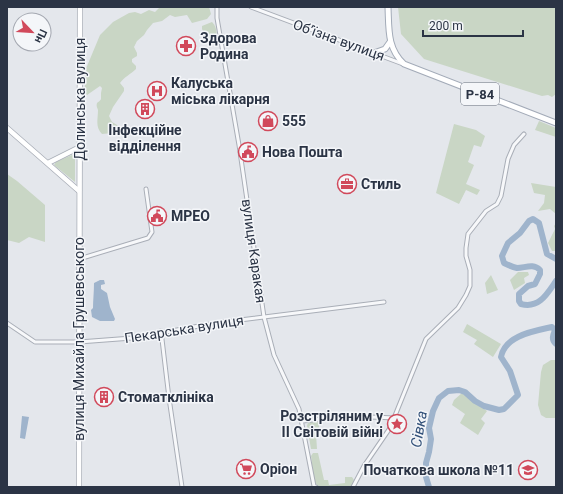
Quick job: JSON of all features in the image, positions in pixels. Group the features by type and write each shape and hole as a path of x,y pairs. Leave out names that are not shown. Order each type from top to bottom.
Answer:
{"main road":[{"name":"Долинська вулиця","path":"79,191 80,7"},
{"name":"Обʼїзна вулиця","path":"388,7 390,42 396,54 404,64 556,123"},
{"path":"374,53 385,49 390,42"},
{"path":"7,128 79,191"},
{"path":"48,163 80,147"},
{"name":"вулиця Михайла Грушевського","path":"79,191 79,487"}],"street":[{"name":"вулиця Каракая","path":"217,7 217,18 238,140 264,317 274,355 303,421 314,486 316,487"},
{"name":"Обʼїзна вулиця","path":"251,7 404,64"},
{"path":"353,487 364,466 385,438 426,339 458,308 466,295 470,286 470,270 466,256 468,234 486,211 497,204 508,159 514,145 524,134"},
{"path":"79,258 148,238 152,232 146,189"},
{"name":"Пекарська вулиця","path":"7,323 35,342 79,342 132,338 216,323 384,302"},
{"path":"161,332 182,487"},
{"path":"303,421 335,417 366,416 394,418"}],"green space":[{"path":"160,7 209,7 211,14 207,19 192,23 187,15 175,17 170,15 162,21 153,23 144,35 137,41 134,47 137,56 132,59 132,62 136,66 136,69 120,83 124,88 124,91 113,107 109,116 112,122 124,129 124,132 102,134 98,129 97,103 101,99 102,88 100,86 87,95 85,93 85,71 100,35 113,22 129,13 135,12 141,14 149,10 155,12"},
{"path":"398,7 556,7 556,94 552,97 548,95 542,96 424,59 401,34"},
{"path":"212,22 216,30 216,45 208,43 202,29 202,26"},
{"path":"539,121 556,128 556,137 535,130"},
{"path":"454,124 476,130 485,136 481,147 474,145 468,162 474,165 466,184 480,190 477,195 466,190 459,204 436,193"},
{"path":"74,154 75,182 54,165 56,162"},
{"path":"7,174 45,205 45,242 29,237 19,243 7,240"},
{"path":"531,183 556,187 556,214 550,209 538,211 544,203 545,195 534,193"},
{"path":"556,223 556,251 552,251 548,243 555,229 554,226"},
{"path":"518,272 528,272 529,275 524,278 525,283 514,290 510,280"},
{"path":"491,275 498,290 487,294 485,283"},
{"path":"467,324 501,344 493,357 474,344 477,340 463,332"},
{"path":"551,360 556,360 556,418 546,418 541,415 538,405 543,365"},
{"path":"462,393 487,411 481,419 485,423 478,435 460,423 465,414 452,405 454,400"},
{"path":"319,421 319,432 316,434 317,449 311,449 307,426 308,422"},
{"path":"313,453 318,453 324,480 328,480 329,485 345,483 345,477 352,477 354,480 351,487 320,487 317,485 313,473 311,456"}],"water":[{"path":"104,280 105,284 101,285 101,289 107,293 110,307 115,319 114,321 100,321 92,317 91,310 93,308 94,283"},
{"path":"22,416 29,417 25,439 20,438"}],"waterway":[{"name":"Сівка","path":"556,259 547,254 539,223 533,219 529,221 520,233 508,243 502,256 504,263 512,267 517,268 532,266 540,270 540,274 535,284 528,286 519,294 519,301 521,304 527,305 538,302 546,295 556,281"},
{"name":"Сівка","path":"429,487 426,477 426,463 431,439 429,428 433,411 439,398 448,391 459,390 465,392 475,401 484,406 499,410 504,409 518,395 510,371 501,357 508,344 514,339 529,332 552,327 555,330 553,339 556,344"}],"place":[{"name":"Здорова Родина","path":"186,46"},
{"name":"Калуська міська лікарня","path":"157,91"},
{"name":"Інфекційне відділення","path":"145,109"},
{"name":"555","path":"268,121"},
{"name":"Нова Пошта","path":"248,152"},
{"name":"Стиль","path":"347,184"},
{"name":"МРЕО","path":"157,216"},
{"name":"Стоматклініка","path":"104,397"},
{"name":"Розстріляним у II Світовій війні","path":"397,424"},
{"name":"Оріон","path":"246,469"},
{"name":"Початкова школа №11","path":"528,470"}]}
